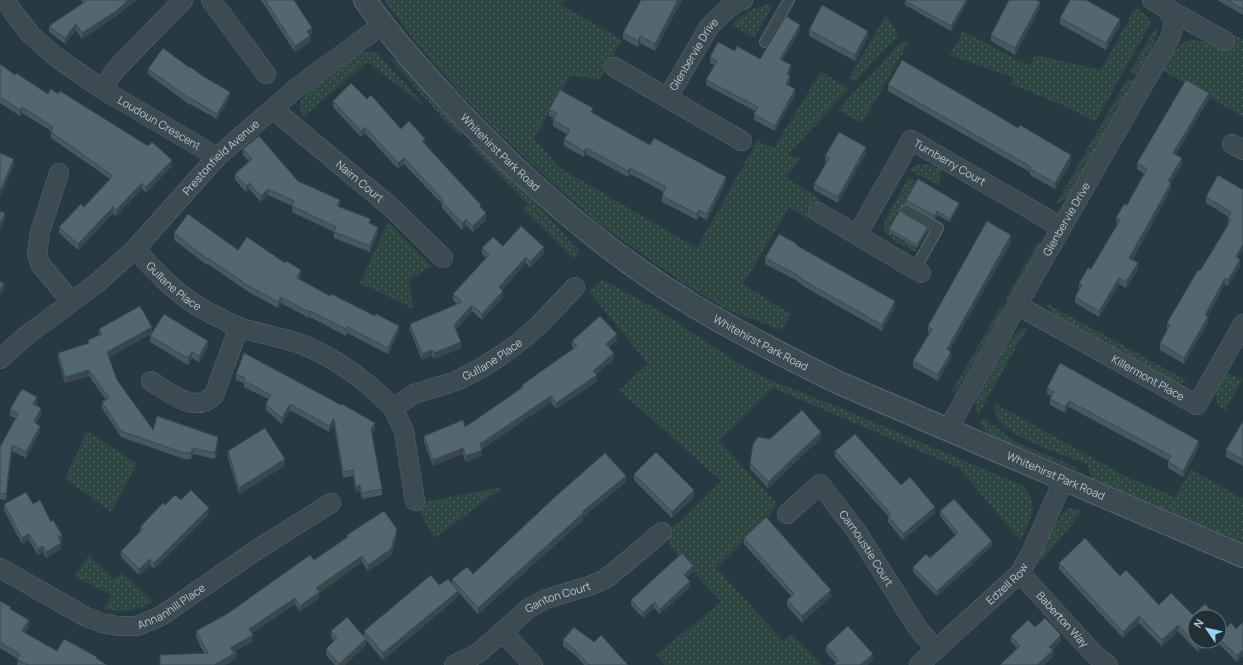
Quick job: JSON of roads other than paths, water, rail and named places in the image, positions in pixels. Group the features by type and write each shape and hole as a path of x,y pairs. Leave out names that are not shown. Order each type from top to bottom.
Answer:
{"street":[{"name":"Loudoun Crescent","path":"6,0 13,12 31,35 78,74 217,157"},
{"path":"102,89 117,68 183,0"},
{"path":"211,0 266,74"},
{"name":"Whitehirst Park Road","path":"365,0 382,25 435,85 475,128 510,162 567,214 631,264 694,306 773,351 839,383 1243,556"},
{"name":"Glenbervie Drive","path":"668,97 709,27 723,13 737,2 743,0"},
{"name":"Glenbervie Drive","path":"1159,4 1225,41"},
{"name":"Glenbervie Drive","path":"948,430 1061,227 1170,38 1174,25 1172,18 1159,4"},
{"name":"Prestonfield Avenue","path":"0,360 27,335 97,283 135,249 217,157 299,86 382,25"},
{"name":"Glenbervie Drive","path":"614,67 742,141"},
{"name":"Nairn Court","path":"273,109 392,208 443,258"},
{"name":"Turnberry Court","path":"857,234 911,140 1061,227"},
{"path":"59,173 40,232 37,254 40,264 71,302"},
{"path":"818,212 918,271"},
{"name":"Gullane Place","path":"135,249 173,289 196,305 239,326 299,344 319,352 334,360 375,390 393,408 404,432 415,501"},
{"name":"Gullane Place","path":"393,408 414,394 456,381 483,367 503,354 538,326 575,287"},
{"name":"Killermont Place","path":"1017,305 1197,405 1243,324"},
{"path":"151,380 188,402 203,403 209,400 214,395 239,326"},
{"name":"Edzell Row","path":"919,665 1020,573 1064,479"},
{"name":"Carnoustie Court","path":"787,514 820,484 857,532 917,627 936,650"},
{"name":"Annanhill Place","path":"0,568 86,617 102,623 118,626 137,626 161,616 256,551 331,503"},
{"name":"Ganton Court","path":"454,665 476,654 529,608 546,599 592,585 607,578 662,532"},
{"name":"Baberton Way","path":"1020,573 1096,662"},
{"path":"503,632 533,665"}],"lane":[{"path":"765,42 789,0"},
{"path":"906,210 938,228 918,271"}]}
